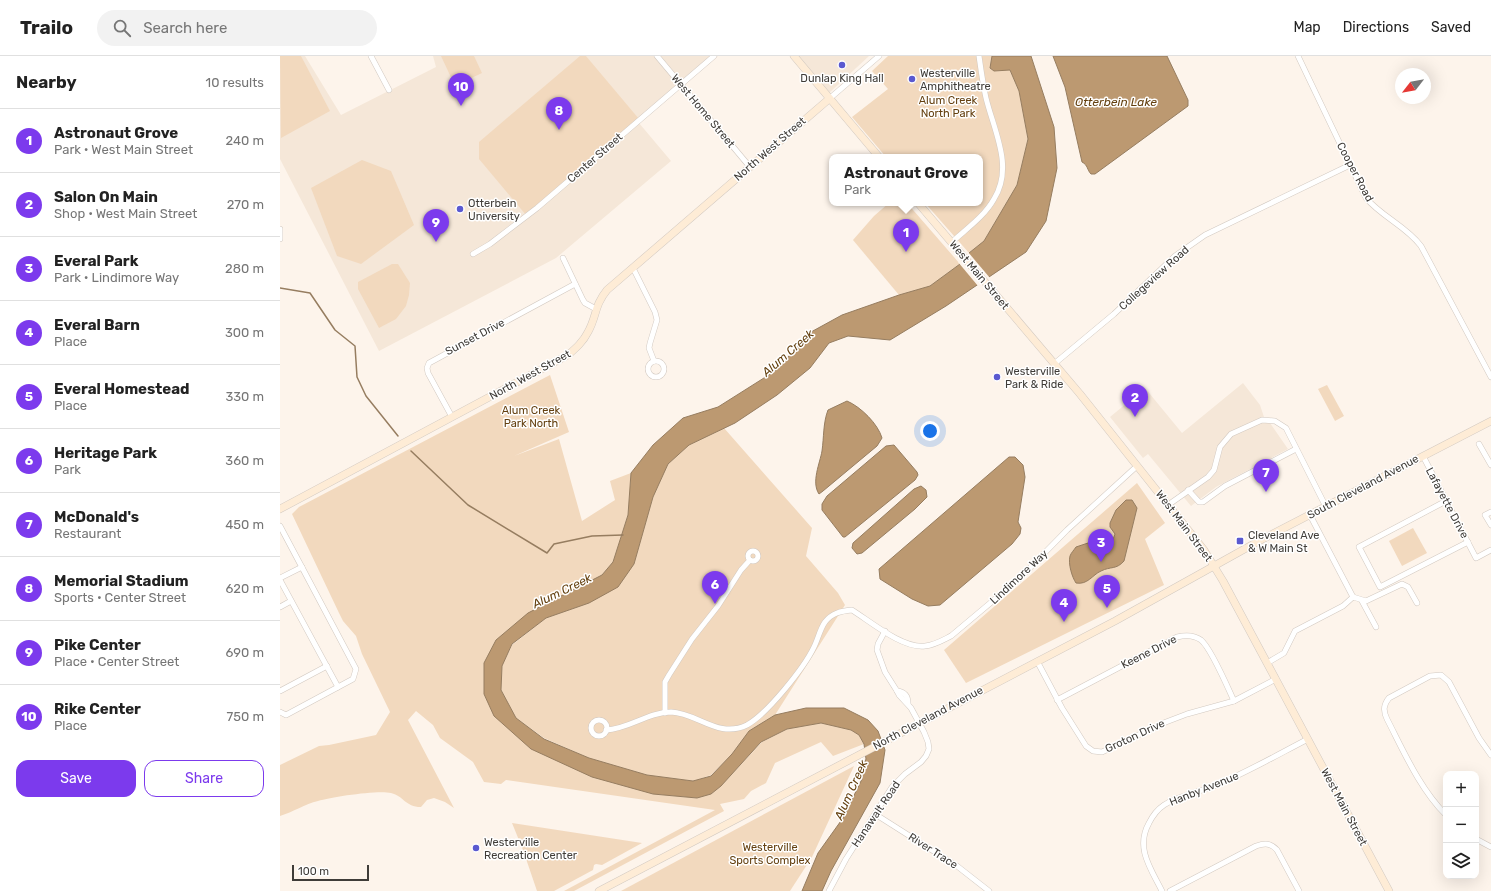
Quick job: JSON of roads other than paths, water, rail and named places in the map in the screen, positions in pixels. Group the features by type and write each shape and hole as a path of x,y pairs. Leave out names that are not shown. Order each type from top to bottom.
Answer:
{"main road":[{"path":"794,56 876,154"},
{"name":"North West Street","path":"280,508 568,355 579,346 586,337 592,324 599,301 607,290 829,99"},
{"name":"West Main Street","path":"921,206 1054,364 1204,550 1276,679 1389,891"},
{"name":"South Cleveland Avenue","path":"1214,566 1491,421"},
{"name":"North Cleveland Avenue","path":"599,891 1115,621 1214,566"}],"street":[{"path":"371,56 389,90"},
{"name":"West Home Street","path":"657,56 750,167"},
{"name":"Center Street","path":"472,254 490,244 537,208 714,56"},
{"path":"829,99 879,56"},
{"path":"952,243 980,218 994,200 1000,188 1003,171 1001,149 986,98 979,56"},
{"name":"Cooper Road","path":"1298,56 1366,198 1375,209 1413,236 1420,246 1491,377"},
{"name":"Collegeview Road","path":"1054,364 1114,314 1175,256 1205,235 1350,165"},
{"path":"280,229 280,239"},
{"path":"563,258 585,303 596,309"},
{"path":"633,268 655,312 657,320 649,348 654,362"},
{"name":"Sunset Drive","path":"452,417 428,372 427,368 429,363 575,284"},
{"path":"1168,505 1208,477 1214,470 1220,447 1231,434 1262,420 1275,421 1286,428 1326,507"},
{"path":"1479,444 1491,465"},
{"path":"1188,490 1199,502 1203,502 1225,486 1296,449"},
{"name":"Lafayette Drive","path":"1423,456 1476,558 1491,550"},
{"name":"Lindimore Way","path":"665,713 677,713 705,724 726,730 745,726 754,721 763,713 807,661 825,623 834,614 841,611 852,610 903,642 916,646 926,646 939,643 950,636 1019,579 1073,525 1137,466"},
{"path":"1446,501 1359,547 1369,568 1380,587 1468,542"},
{"path":"1491,512 1485,515 1491,525"},
{"path":"1310,516 1354,597 1362,601 1366,601 1402,584 1408,588 1417,603"},
{"path":"280,526 356,669 353,679 286,715 280,712"},
{"path":"606,730 624,727 649,716 665,713 665,682 692,639 718,606 741,570 750,560"},
{"path":"302,567 280,579 338,687"},
{"path":"1267,663 1284,653 1295,631 1343,606 1354,597"},
{"path":"280,607 291,601"},
{"path":"1362,601 1376,627"},
{"name":"Hanawalt Road","path":"829,891 846,858 898,780 926,756 929,745 908,703 898,695 885,672 878,650 878,644 885,632"},
{"name":"Keene Drive","path":"1057,700 1177,637 1185,635 1196,637 1206,645 1234,701"},
{"name":"Groton Drive","path":"1037,661 1057,700 1086,746 1093,751 1102,752 1166,722 1187,714 1234,701 1276,679"},
{"path":"280,691 327,666"},
{"path":"1443,812 1419,780 1387,719 1384,712 1386,702 1389,698 1430,676 1441,675 1445,678 1479,738 1491,755"},
{"name":"Hanby Avenue","path":"1162,891 1147,862 1143,843 1146,829 1152,818 1164,805 1244,773 1308,739"},
{"name":"River Trace","path":"875,814 957,866 989,891"},
{"path":"1479,841 1491,847"},
{"path":"1170,891 1263,844 1274,846 1278,850 1299,891"}],"water":[{"path":"992,56 1031,56 1054,127 1057,168 1046,221 1026,252 946,306 890,340 848,336 829,343 810,368 777,395 735,423 689,445 668,464 653,497 634,564 618,587 589,603 546,618 512,644 502,666 501,690 516,718 544,739 589,758 647,775 693,781 711,776 732,754 749,731 775,715 806,708 844,708 868,720 878,731 885,750 880,783 831,871 822,891 802,891 818,853 843,818 862,779 861,772 866,759 864,744 859,735 851,730 821,723 787,729 761,742 721,786 711,794 697,798 653,794 592,777 531,749 494,716 484,694 484,663 496,640 528,613 602,575 613,562 628,515 631,473 653,445 683,418 718,407 775,371 811,332 842,315 930,286 960,264 969,253 984,241 1017,185 1028,139 1019,91 1010,70 994,71 990,68"},
{"name":"Otterbein Lake","path":"1053,56 1167,56 1188,100 1188,106 1095,174 1091,174 1082,162 1065,87"},
{"path":"847,401 858,407 868,416 877,427 882,438 877,446 819,494 816,478 822,451 826,415 828,410"},
{"path":"894,445 918,475 915,480 845,537 843,537 822,510 822,504 827,496 886,446"},
{"path":"1009,457 1015,457 1023,465 1025,477 1018,522 1021,528 1020,534 1012,544 940,605 928,606 912,599 880,579 879,569"},
{"path":"921,486 926,490 927,497 915,509 862,553 857,554 852,548 853,543 914,489"},
{"path":"1126,500 1132,500 1137,508 1124,561 1116,567 1101,571 1084,583 1076,583 1070,566 1071,554 1076,547 1088,543 1111,545 1115,534 1110,527 1110,523 1116,510"}],"waterway":[{"path":"280,288 310,293 335,330 355,346 357,377 366,396 398,436"},
{"path":"411,451 468,505 547,553 554,544 592,536 623,535"}],"place":[{"name":"Dunlap King Hall","path":"842,65"},
{"name":"Westerville Amphitheatre","path":"912,79"},
{"name":"Rike Center","path":"461,106"},
{"name":"Memorial Stadium","path":"559,130"},
{"name":"Otterbein University","path":"460,209"},
{"name":"Pike Center","path":"436,242"},
{"name":"Astronaut Grove","path":"906,252"},
{"name":"Westerville Park & Ride","path":"997,377"},
{"name":"Salon On Main","path":"1135,417"},
{"name":"McDonald's","path":"1266,492"},
{"name":"Cleveland Ave & W Main St","path":"1240,541"},
{"name":"Everal Park","path":"1101,562"},
{"name":"Heritage Park","path":"715,604"},
{"name":"Everal Homestead","path":"1107,608"},
{"name":"Everal Barn","path":"1064,622"},
{"name":"Westerville Recreation Center","path":"476,848"}],"park label":[{"name":"Alum Creek North Park","path":"948,106"},
{"name":"Alum Creek Park North","path":"531,416"},
{"name":"Westerville Sports Complex","path":"770,853"}],"water label":[{"name":"Alum Creek","path":"788,353"},
{"name":"Alum Creek","path":"562,591"},
{"name":"Alum Creek","path":"851,790"}]}
